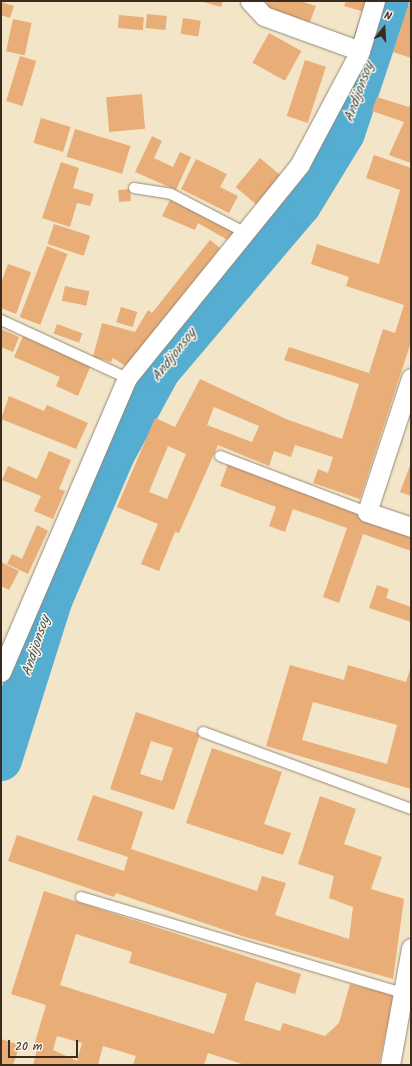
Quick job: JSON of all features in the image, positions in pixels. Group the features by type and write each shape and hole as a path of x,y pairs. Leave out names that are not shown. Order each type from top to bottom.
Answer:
{"street":[{"path":"250,1 264,16 360,51"},
{"path":"1,672 127,378 242,231 300,164 360,51 375,1"},
{"path":"411,378 367,512 411,527"},
{"path":"390,1065 411,948"}],"lane":[{"path":"134,188 171,194 242,231"},
{"path":"1,320 127,378"},
{"path":"220,456 367,512"},
{"path":"203,732 411,809"},
{"path":"81,897 403,993"}],"building":[{"path":"200,1 223,1 221,7"},
{"path":"268,1 300,1 316,6 309,24 265,9"},
{"path":"346,1 368,1 365,12 344,6"},
{"path":"411,1 411,58 393,52"},
{"path":"1,2 14,6 10,18 1,15"},
{"path":"147,14 167,16 165,30 146,28"},
{"path":"119,15 144,17 143,30 118,28"},
{"path":"183,18 201,21 198,37 180,34"},
{"path":"13,19 32,23 25,55 6,51"},
{"path":"269,33 301,51 285,81 253,63"},
{"path":"20,56 36,61 23,106 6,101"},
{"path":"305,60 326,67 308,123 287,116"},
{"path":"142,94 145,129 109,132 106,97"},
{"path":"377,97 409,107 411,102 411,163 389,155 404,122 372,111"},
{"path":"41,118 71,127 63,152 33,143"},
{"path":"75,129 130,146 122,174 67,157"},
{"path":"152,136 162,141 154,158 173,167 180,152 191,157 176,190 135,172"},
{"path":"374,155 411,168 411,342 360,499 313,483 318,469 328,473 333,457 295,445 291,457 274,451 269,466 218,445 179,533 175,532 159,571 141,564 158,524 117,507 155,418 175,427 200,379 286,419 342,439 359,384 284,360 289,347 369,373 383,329 395,333 404,305 346,286 349,277 311,264 317,244 379,264 400,190 366,178","holes":["214,407 259,426 252,442 207,425","168,446 186,454 167,499 149,492"]},
{"path":"260,158 284,178 259,207 236,187"},
{"path":"196,159 227,174 220,187 238,196 229,213 181,189"},
{"path":"61,162 79,168 73,188 94,194 90,206 77,203 70,227 42,218"},
{"path":"130,189 131,201 119,202 118,190"},
{"path":"172,196 237,230 231,242 198,223 195,230 162,216"},
{"path":"54,224 90,236 84,256 48,244"},
{"path":"210,240 220,248 127,367 113,358 111,362 93,357 102,323 135,332 148,310 152,313"},
{"path":"47,246 68,254 40,325 20,317"},
{"path":"8,264 31,272 16,314 1,308 1,283"},
{"path":"65,286 89,291 86,306 62,301"},
{"path":"121,307 137,312 133,327 116,322"},
{"path":"57,324 82,333 79,343 54,333"},
{"path":"1,329 19,337 13,352 1,347"},
{"path":"23,336 91,365 78,396 56,386 60,377 14,357"},
{"path":"9,396 44,411 47,405 88,423 76,449 1,419"},
{"path":"49,451 71,460 59,489 65,491 53,519 34,511 41,496 2,480 8,466 37,479"},
{"path":"411,463 411,496 400,492"},
{"path":"228,464 411,532 411,551 363,534 339,603 323,597 347,528 293,509 285,532 269,526 276,507 220,486"},
{"path":"37,525 48,531 28,574 7,564 12,554 22,559"},
{"path":"1,562 19,571 9,590 1,586"},
{"path":"377,585 389,589 386,598 411,607 411,622 369,608"},
{"path":"290,665 344,680 348,665 406,682 411,666 411,789 266,746","holes":["313,702 397,725 387,764 302,740"]},
{"path":"136,712 200,734 174,810 110,789","holes":["151,741 173,748 162,781 140,774"]},
{"path":"212,748 282,772 264,824 291,833 283,855 186,823"},
{"path":"93,795 143,812 131,849 257,891 262,876 286,883 275,915 349,939 353,907 329,898 334,876 298,864 320,796 356,809 344,844 382,857 371,889 404,899 393,979 242,936 116,893 114,897 8,861 17,835 124,871 128,857 77,840"},
{"path":"44,891 301,974 295,994 256,982 244,1020 280,1031 283,1023 325,1036 339,1023 350,984 394,995 379,1065 245,1065 208,1053 204,1065 133,1065 136,1056 103,1046 98,1065 33,1065 37,1050 33,1049 46,1005 11,994","holes":["76,934 132,952 129,963 227,994 214,1034 60,985","57,1036 82,1043 77,1061 53,1050"]},
{"path":"1,1039 20,1045 13,1065 1,1065"}],"waterway":[{"name":"Andijonsoy","path":"1,760 51,601 114,454 159,371 300,205 344,133 388,1"}]}
